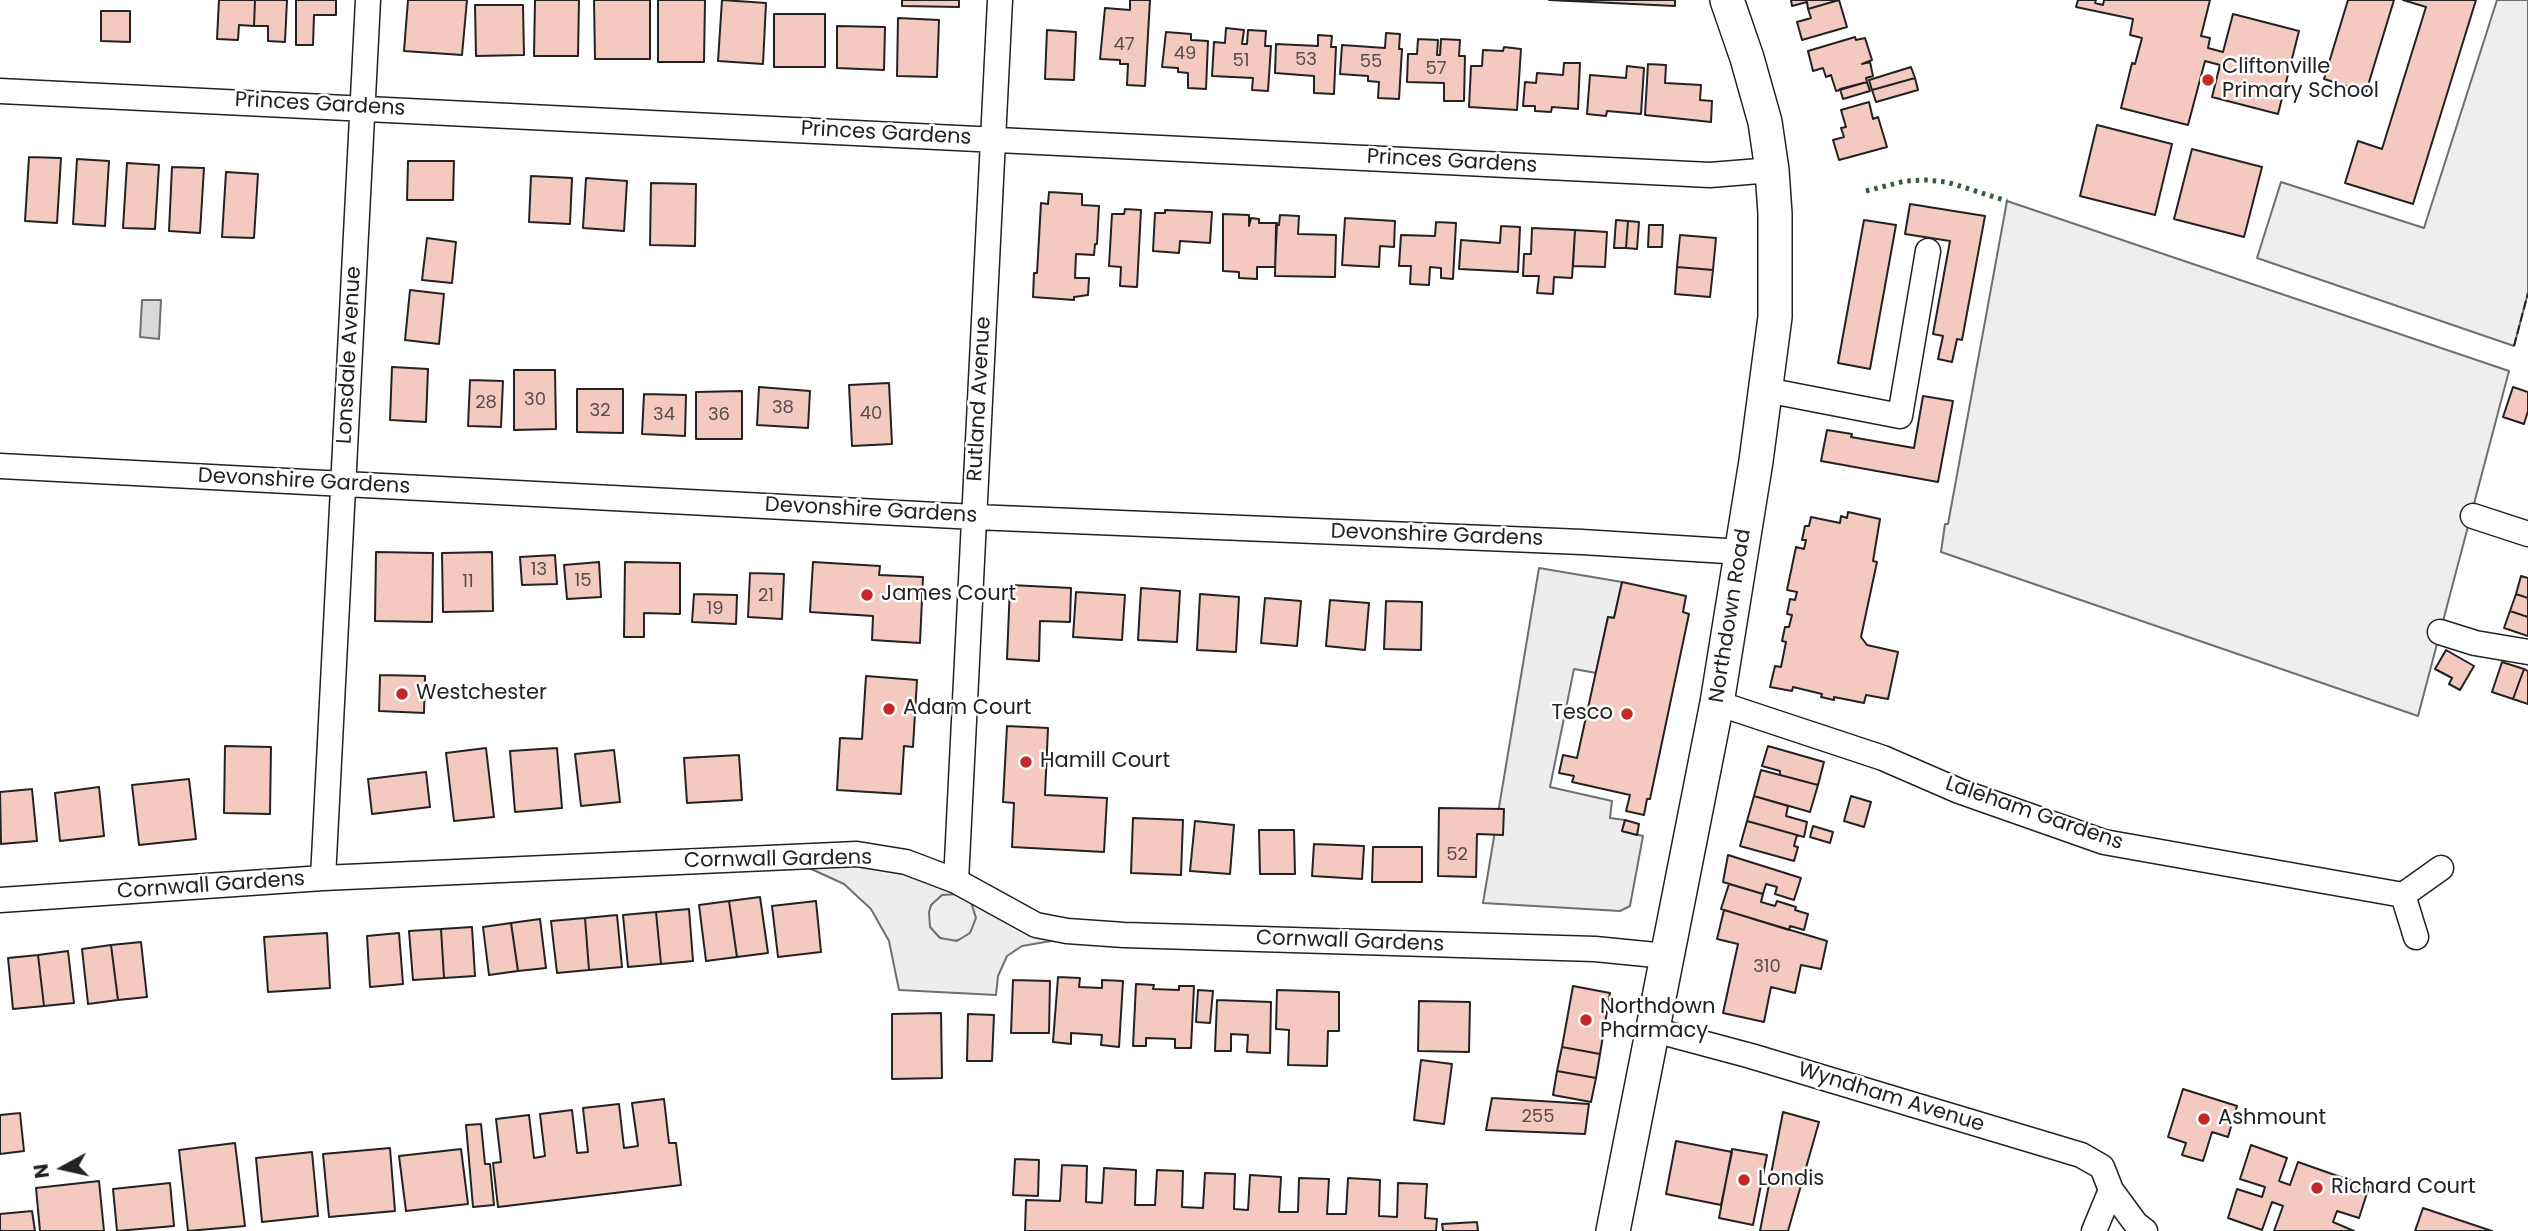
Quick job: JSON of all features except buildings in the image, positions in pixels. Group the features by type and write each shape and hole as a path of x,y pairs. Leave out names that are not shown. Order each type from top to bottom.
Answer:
{"main road":[{"name":"Northdown Road","path":"1614,1231 1717,703 1742,552 1775,317 1775,214 1765,122 1727,0"}],"street":[{"name":"Lonsdale Avenue","path":"324,878 368,0"},
{"name":"Rutland Avenue","path":"956,881 1000,0"},
{"name":"Princes Gardens","path":"0,91 1710,175 1772,170"},
{"path":"1766,390 1900,415 1928,251"},
{"name":"Devonshire Gardens","path":"0,466 975,517 1582,542 1742,552"},
{"path":"2473,516 2528,534"},
{"path":"2440,632 2475,643 2528,652"},
{"name":"Laleham Gardens","path":"1717,703 1883,758 1959,791 2104,842 2403,895"},
{"name":"Cornwall Gardens","path":"0,900 324,878 857,854 906,862 956,881 1036,925 1067,931 1138,936 1595,949 1666,956"},
{"path":"2416,937 2403,895 2441,868"},
{"name":"Wyndham Avenue","path":"1654,1030 1751,1056 2081,1155 2102,1167 2111,1189 2136,1224 2145,1231"},
{"path":"2094,1231 2111,1189"}],"shaded area":[{"path":"2497,0 2528,0 2528,293 2514,346 2257,258 2281,182 2424,228"},
{"path":"2007,201 2509,371 2418,716 1941,552"},
{"path":"142,300 161,300 159,339 140,337"},
{"path":"1539,568 1622,582 1614,618 1608,617 1596,673 1574,669 1550,787 1612,801 1610,818 1625,820 1622,831 1643,836 1630,906 1620,911 1483,903"},
{"path":"846,863 921,875 958,894 942,895 931,905 930,927 940,938 957,941 970,933 976,918 971,902 1057,940 1022,946 1007,956 998,976 996,995 899,990 889,941 871,909 844,884 809,868"},
{"path":"952,893 969,900 976,917 969,934 952,941 935,934 928,917 935,900"}],"hedge":[{"path":"1866,191 1905,181 1926,180 1947,182 2007,201"}],"fence":[{"path":"2514,346 2528,293"}],"place":[{"name":"Cliftonville Primary School","path":"2208,80"},
{"name":"James Court","path":"867,595"},
{"name":"Westchester","path":"402,694"},
{"name":"Adam Court","path":"889,709"},
{"name":"Tesco","path":"1627,714"},
{"name":"Hamill Court","path":"1026,762"},
{"name":"Northdown Pharmacy","path":"1586,1020"},
{"name":"Ashmount","path":"2204,1119"},
{"name":"Londis","path":"1744,1180"},
{"name":"Richard Court","path":"2317,1188"}]}
